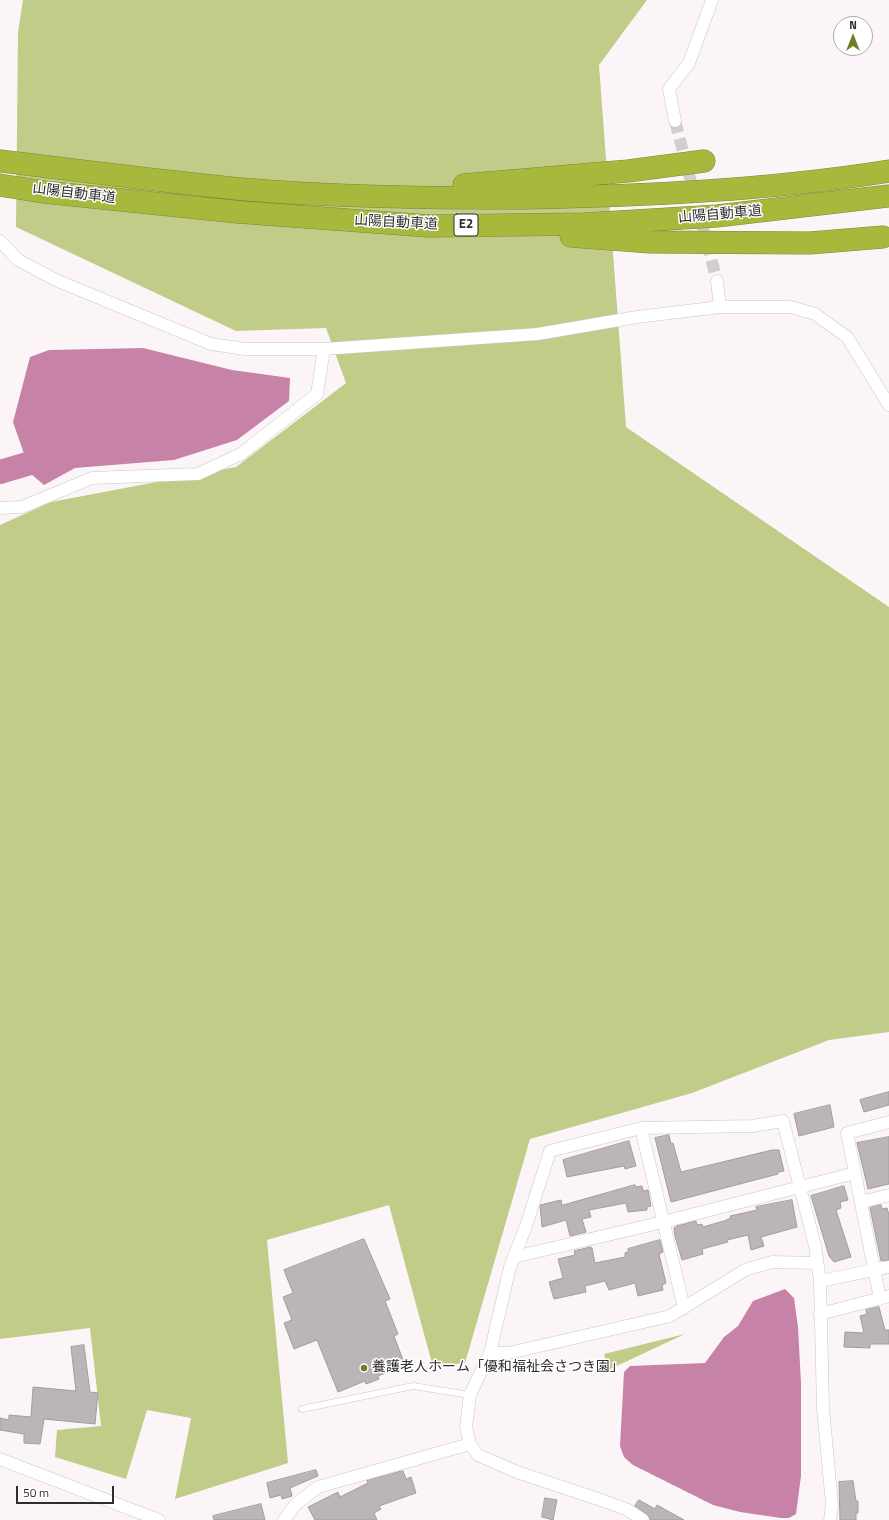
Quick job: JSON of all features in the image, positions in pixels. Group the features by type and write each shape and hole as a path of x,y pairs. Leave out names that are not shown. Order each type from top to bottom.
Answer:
{"highway":[{"name":"山陽自動車道","path":"0,160 241,189 349,195 466,198 593,197 713,190 850,177 889,171"},
{"path":"241,189 334,186 437,187 628,171 704,161"},
{"name":"山陽自動車道","path":"0,185 44,192 238,212 429,226 585,224 717,216 889,196"},
{"path":"429,226 650,242 810,243 883,237"}],"street":[{"path":"675,121 669,89 689,63 712,0"},
{"path":"0,241 18,260 58,281 211,344 245,349 324,349 538,334 637,316 720,307 791,307 815,314 847,337 889,406"},
{"path":"717,281 720,307"},
{"path":"0,508 22,506 92,478 198,474 241,454 317,394 324,349"},
{"path":"643,1520 628,1510 604,1500 510,1469 478,1454 470,1444 466,1427 470,1395 490,1353 510,1267 550,1151 641,1128 752,1126 783,1121 818,1263 820,1281 822,1408 832,1505 830,1520"},
{"path":"820,1314 885,1297 875,1270 847,1133 889,1122"},
{"path":"641,1128 684,1308"},
{"path":"514,1257 663,1222 856,1173"},
{"path":"861,1202 889,1195"},
{"path":"490,1353 509,1353 670,1316 745,1270 772,1262 818,1263"},
{"path":"820,1281 889,1267"},
{"path":"284,1520 295,1505 318,1487 470,1444"},
{"path":"0,1460 159,1520"}],"lane":[{"path":"302,1409 413,1386 470,1395"}],"green space":[{"path":"23,0 647,0 599,65 626,427 889,607 889,1032 829,1040 692,1093 530,1139 465,1363 433,1367 389,1205 267,1240 288,1463 175,1499 191,1418 147,1410 126,1479 55,1457 57,1430 101,1426 90,1328 0,1339 0,525 51,502 236,467 346,383 326,328 236,331 16,227 18,32"},
{"path":"685,1334 608,1370 604,1354"}],"shaded area":[{"path":"143,348 232,370 290,378 289,401 237,440 174,460 75,468 44,485 31,474 13,422 30,357 49,350"},
{"path":"785,1289 794,1298 798,1327 801,1383 801,1476 796,1514 789,1518 781,1518 740,1512 713,1505 633,1465 624,1457 620,1446 624,1372 630,1366 705,1363 724,1337 738,1326 753,1301"}],"building":[{"path":"889,1092 889,1105 864,1112 860,1100"},
{"path":"830,1105 834,1127 799,1136 794,1114"},
{"path":"669,1135 671,1144 673,1143 681,1172 772,1150 779,1150 784,1171 778,1172 778,1174 671,1202 655,1138"},
{"path":"889,1137 889,1184 868,1189 857,1143"},
{"path":"629,1141 636,1166 625,1169 624,1166 567,1177 563,1160"},
{"path":"635,1185 635,1187 642,1186 643,1191 648,1190 651,1206 647,1207 647,1210 628,1212 626,1203 589,1210 591,1217 582,1219 586,1232 570,1236 566,1220 542,1227 540,1205 561,1200 562,1205"},
{"path":"844,1186 848,1200 840,1202 841,1208 836,1210 851,1257 834,1262 829,1256 811,1196"},
{"path":"792,1200 797,1227 761,1237 764,1246 751,1250 748,1235 727,1240 728,1242 702,1249 703,1254 682,1260 675,1236 674,1228 677,1226 696,1221 697,1225 702,1224 703,1227 724,1221 731,1218 730,1216 757,1210 756,1207"},
{"path":"881,1205 882,1209 887,1208 889,1215 889,1260 881,1261 870,1208"},
{"path":"364,1239 390,1299 385,1301 398,1334 394,1336 405,1365 378,1376 379,1379 366,1384 365,1381 338,1392 317,1340 294,1349 284,1323 292,1320 283,1297 293,1293 284,1270"},
{"path":"660,1240 663,1252 659,1254 666,1283 662,1285 663,1290 638,1296 635,1283 609,1290 605,1281 585,1286 586,1292 554,1299 549,1282 563,1278 558,1259 575,1255 574,1251 590,1247 592,1248 595,1263 625,1257 625,1253 628,1252 628,1249"},
{"path":"879,1307 885,1330 889,1330 889,1344 870,1344 870,1348 844,1347 845,1332 864,1333 860,1316 867,1314 866,1310"},
{"path":"84,1345 90,1392 98,1393 95,1424 44,1419 40,1444 24,1443 24,1434 0,1430 0,1418 9,1420 9,1415 31,1417 33,1387 76,1391 71,1347"},
{"path":"316,1470 318,1476 290,1488 292,1496 282,1499 281,1495 270,1498 267,1483"},
{"path":"403,1471 406,1479 411,1477 416,1493 379,1506 381,1509 374,1513 377,1520 315,1520 308,1507 338,1492 340,1497 368,1483 367,1481"},
{"path":"853,1481 856,1501 858,1501 858,1513 856,1513 856,1520 840,1520 839,1482"},
{"path":"545,1498 557,1500 553,1520 542,1517"},
{"path":"639,1500 655,1509 657,1505 684,1520 650,1520 647,1514 635,1506"},
{"path":"261,1504 265,1520 214,1520 213,1516"}],"waterway":[{"path":"0,472 27,464"}],"tunnel":[{"path":"675,121 717,281"}],"place":[{"name":"養護老人ホーム「優和福祉会さつき園」","path":"364,1368"}]}
